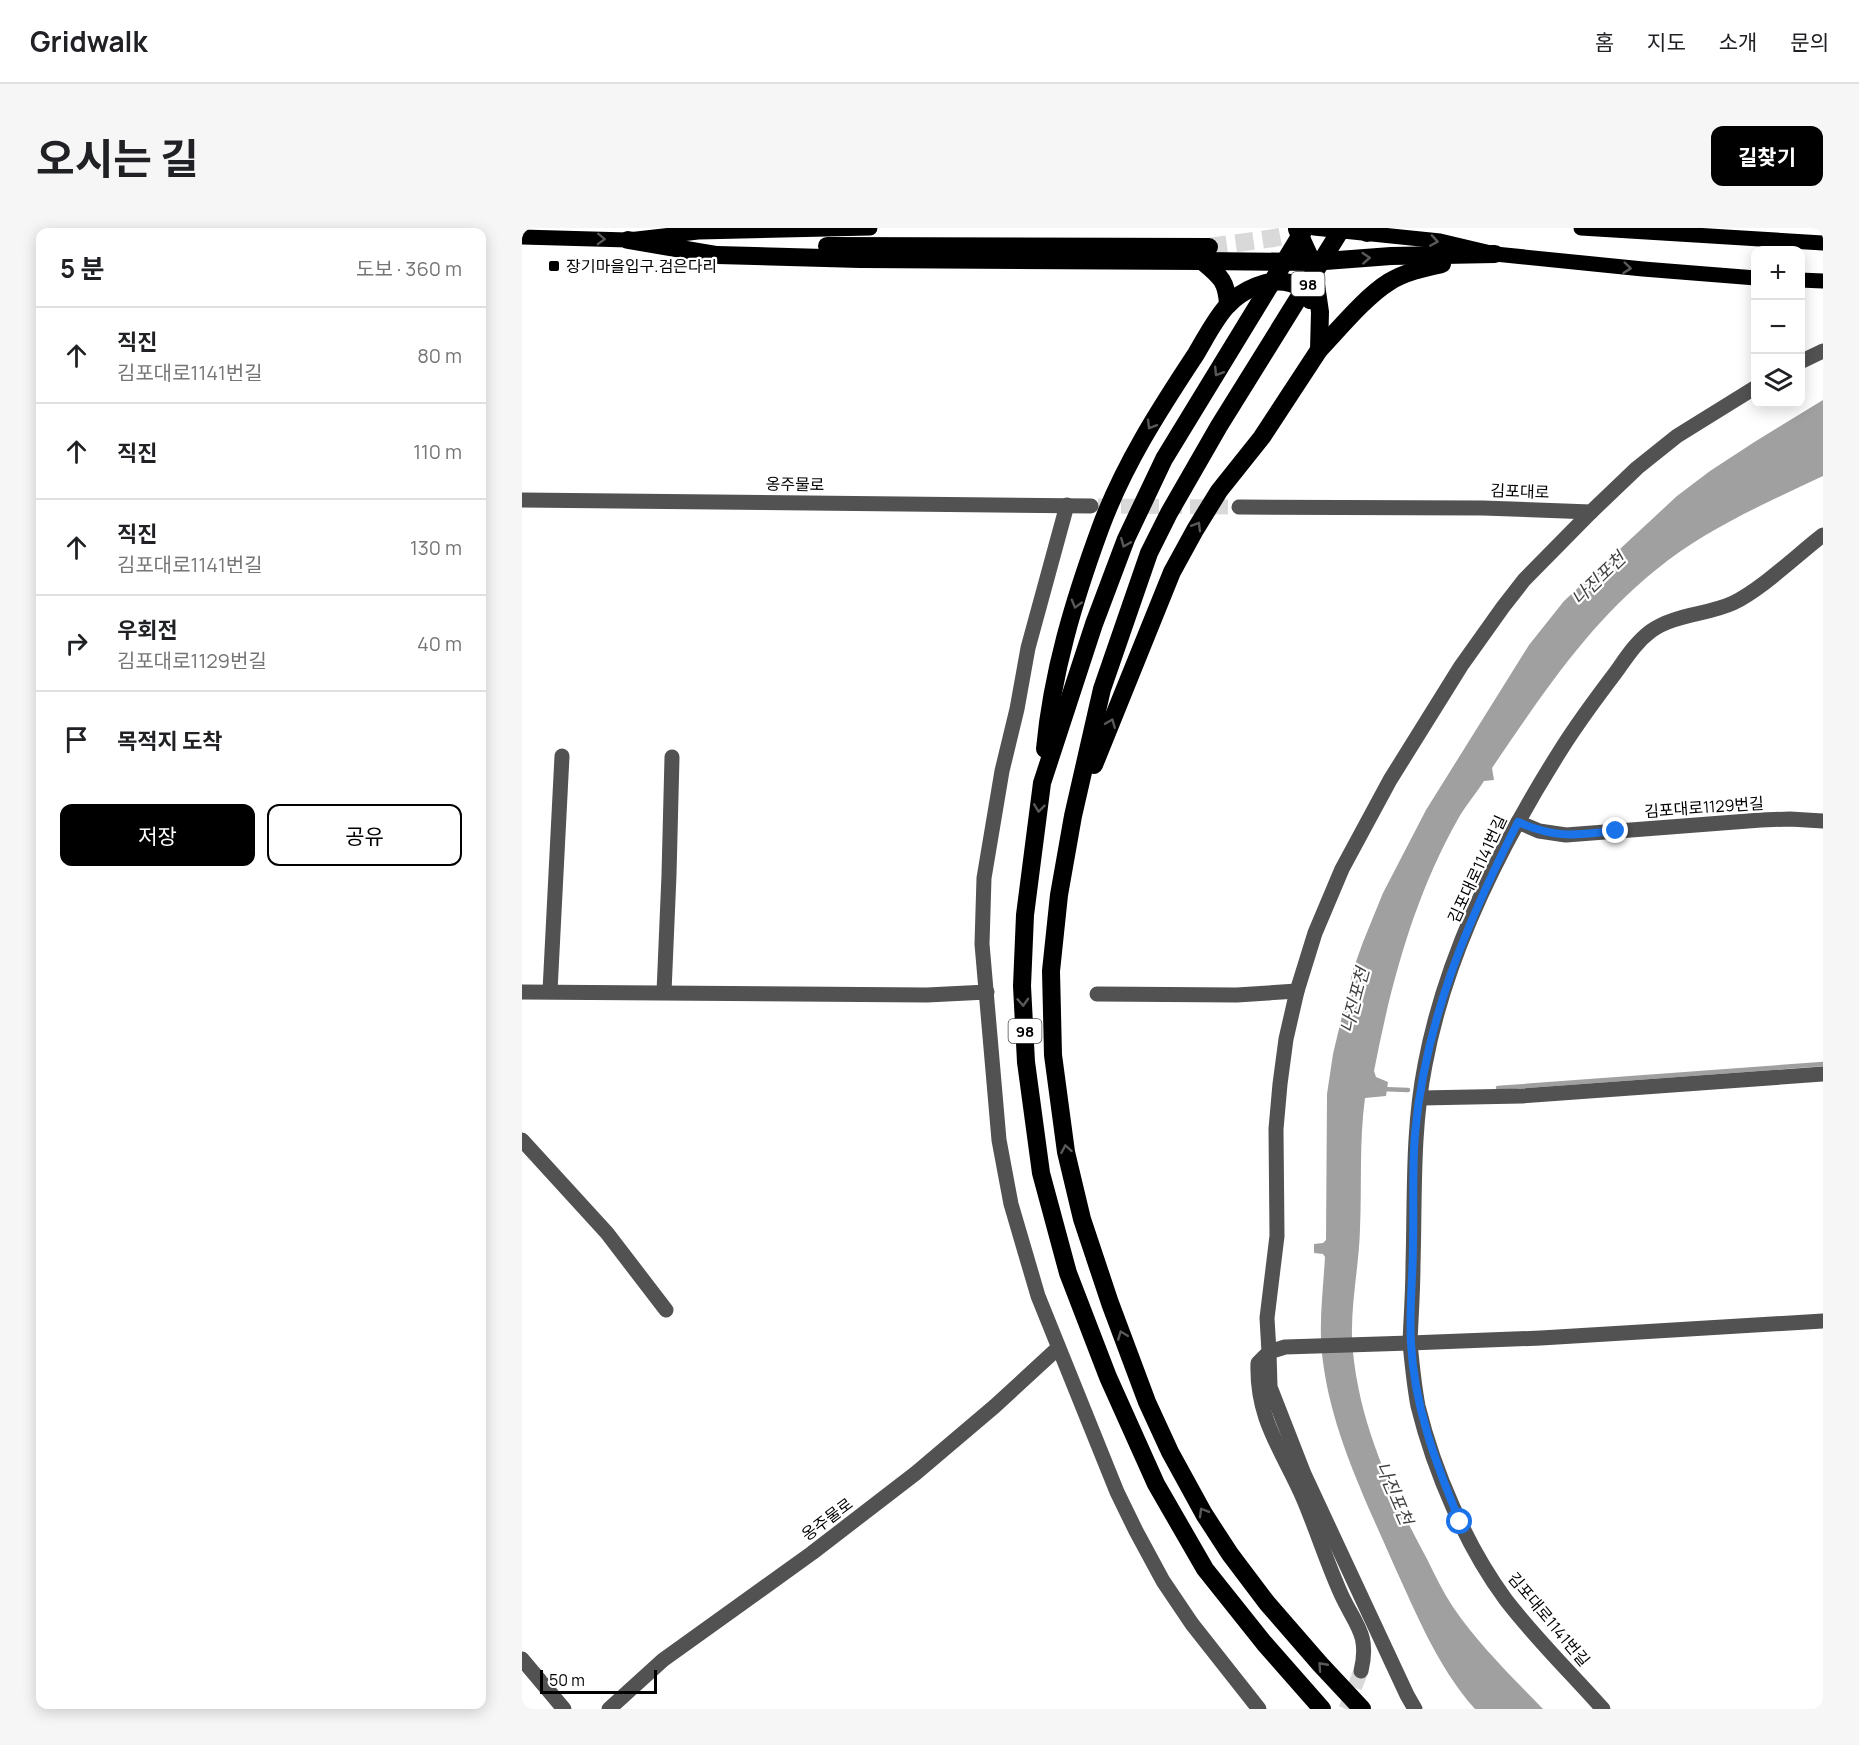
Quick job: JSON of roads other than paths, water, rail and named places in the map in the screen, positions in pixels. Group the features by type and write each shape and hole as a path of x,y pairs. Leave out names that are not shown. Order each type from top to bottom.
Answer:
{"highway":[{"path":"1297,228 1312,262 1320,312 1319,350"},
{"name":"98","path":"1305,228 1164,459 1126,539 1094,624 1042,783 1025,915 1022,986 1026,1062 1041,1173 1068,1273 1087,1326 1137,1446 1205,1569 1234,1607 1322,1709"},
{"name":"98","path":"1342,228 1219,426 1149,552 1102,689 1073,816 1059,895 1051,971 1053,1055 1066,1152 1082,1219 1147,1402 1170,1452 1204,1514 1267,1603 1320,1665 1362,1709"},
{"path":"628,240 717,255 860,259 1206,254 1312,262 1391,256 1495,254"},
{"path":"1206,254 1221,276 1227,290 1228,305"},
{"path":"1073,816 1172,572 1219,491 1262,437 1319,350 1361,306 1389,282 1416,270 1495,254"},
{"path":"1042,783 1048,715 1078,594 1101,527 1132,457 1228,305 1255,286 1273,282 1290,283 1303,290 1320,312"}],"main road":[{"path":"522,237 628,240 698,232 870,228"},
{"path":"1314,228 1365,230 1440,242 1495,254 1751,278"},
{"path":"1581,228 1823,243"},
{"path":"1805,280 1823,281"}],"lane":[{"path":"1415,1709 1304,1474 1270,1386 1267,1318 1277,1236 1276,1129 1286,1039 1297,991 1329,896 1390,780 1461,666 1503,607 1532,572 1637,468 1677,436 1751,390"},
{"name":"옹주물로","path":"522,500 1091,506"},
{"path":"1067,505 1028,648 989,841 981,916 994,1095 1004,1170 1023,1250 1058,1348 1136,1532 1163,1581 1192,1624 1259,1709"},
{"name":"김포대로","path":"1239,507 1483,508 1591,512"},
{"name":"김포대로1141번길","path":"1603,1709 1510,1605 1489,1574 1464,1530 1428,1439 1418,1406 1405,1343 1415,1134 1430,1039 1450,973 1479,902 1537,788 1594,699 1641,640 1651,631 1670,621 1724,607 1737,601 1751,593 1823,535"},
{"path":"550,992 561,756"},
{"path":"664,992 672,757"},
{"name":"김포대로1129번길","path":"1518,822 1539,831 1566,835 1761,820 1823,821"},
{"path":"1097,994 1238,995 1297,991"},
{"path":"522,992 927,995 987,992"},
{"path":"1421,1098 1522,1096 1823,1074"},
{"path":"522,1140 608,1233 666,1310"},
{"path":"1361,1671 1365,1646 1361,1634 1341,1596 1305,1502 1268,1428 1262,1408 1257,1384 1258,1363 1269,1352 1285,1347 1588,1336 1823,1321"},
{"name":"옹주물로","path":"609,1709 663,1660 822,1546 942,1452 1058,1348"},
{"path":"522,1659 564,1709"}],"water":[{"name":"나진포천","path":"1823,400 1823,476 1716,529 1676,555 1632,590 1567,662 1492,768 1494,780 1484,781 1458,819 1429,879 1396,973 1374,1071 1376,1077 1388,1082 1386,1096 1365,1098 1363,1114 1361,1213 1352,1324 1355,1367 1360,1396 1377,1453 1400,1507 1442,1589 1473,1634 1543,1709 1475,1709 1439,1658 1410,1601 1351,1465 1327,1388 1321,1323 1325,1257 1323,1254 1314,1253 1314,1244 1323,1243 1326,1240 1327,1094 1333,1054 1353,970 1383,893 1426,810 1529,645 1564,601 1677,496 1710,471"}],"waterway":[{"path":"1498,1088 1823,1064"},
{"path":"1381,1089 1408,1090"}],"tunnel":[{"path":"1209,247 1314,230"},
{"path":"1098,506 1239,507"},
{"path":"1346,1709 1361,1671"}],"place":[{"name":"장기마을입구.검은다리","path":"554,266"}]}
